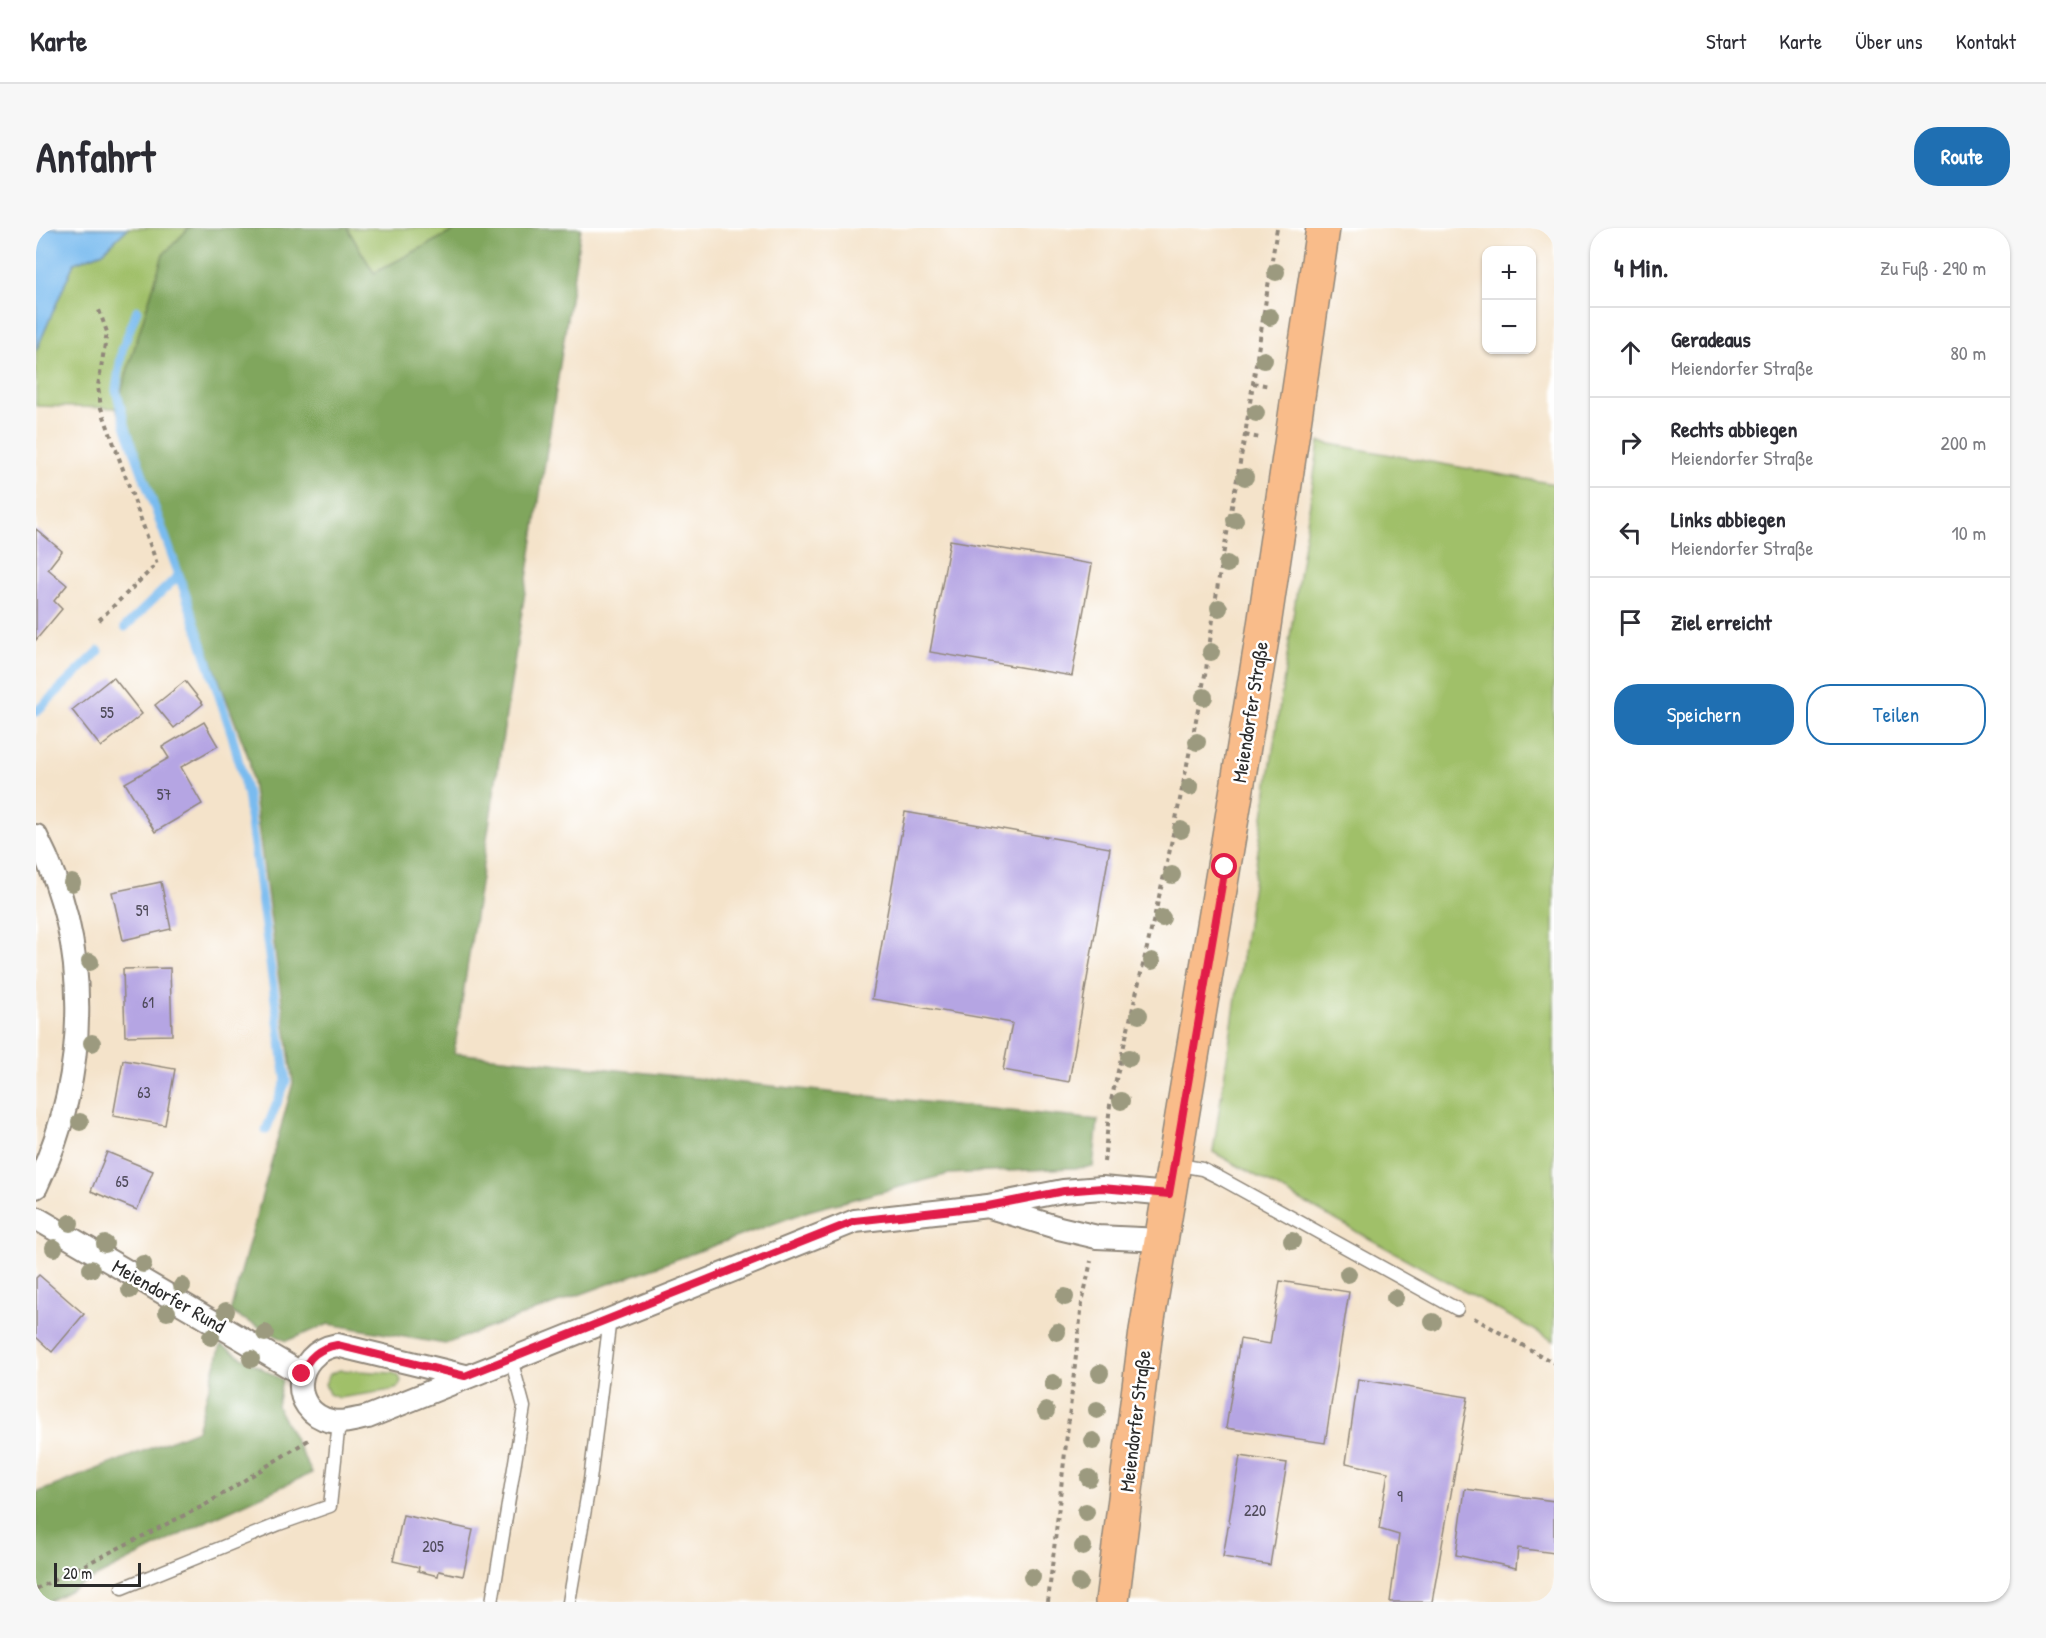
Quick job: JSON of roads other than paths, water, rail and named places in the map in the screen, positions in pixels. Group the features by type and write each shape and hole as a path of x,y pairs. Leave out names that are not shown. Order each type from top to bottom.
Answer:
{"main road":[{"name":"Meiendorfer Straße","path":"1112,1602 1146,1331 1258,661 1323,228"}],"street":[{"path":"36,836 50,865 66,914 75,964 78,1016 74,1066 64,1117 36,1187"},
{"path":"465,1376 337,1345 326,1347 309,1359 302,1374 302,1394 306,1404 321,1418 339,1422 368,1417 465,1376 855,1221 988,1206 1064,1191 1171,1179"},
{"path":"988,1206 1097,1237 1162,1240"},
{"name":"Meiendorfer Rund","path":"36,1218 302,1374"}],"lane":[{"path":"1171,1179 1202,1169 1457,1309"},
{"path":"568,1602 590,1480 610,1318"},
{"path":"492,1602 524,1407 511,1359"},
{"path":"122,1588 279,1524 330,1506 339,1422"}],"water":[{"path":"36,228 128,228 103,252 74,263 36,351"}],"waterway":[{"path":"137,310 122,350 116,390 126,428 179,575 232,735 247,794 286,1081 266,1130"},
{"path":"125,627 179,575"},
{"path":"36,712 99,651"}]}
